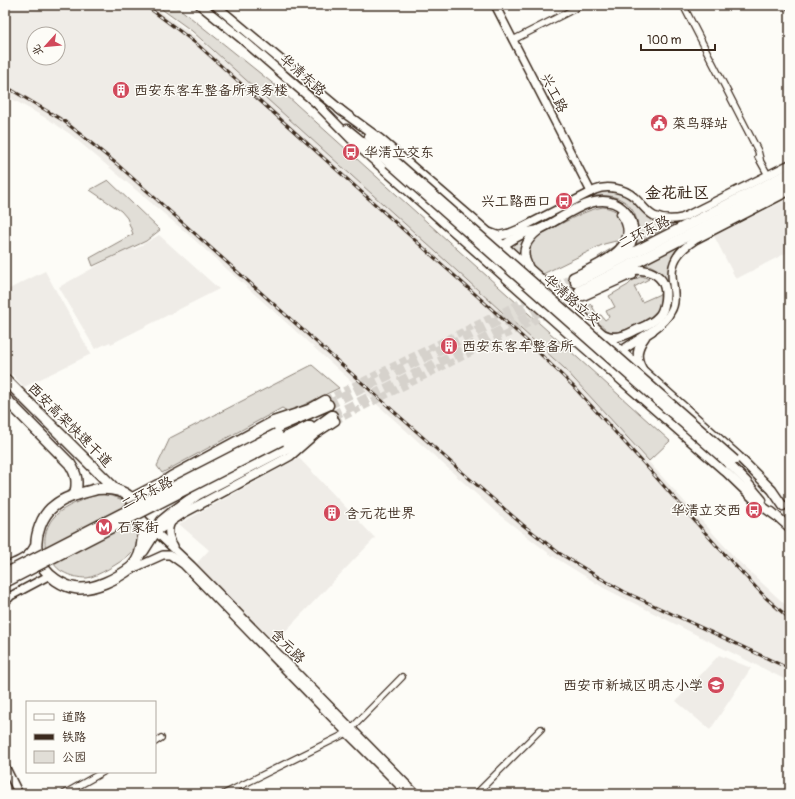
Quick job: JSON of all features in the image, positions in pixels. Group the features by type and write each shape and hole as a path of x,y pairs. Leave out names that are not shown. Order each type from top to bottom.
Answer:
{"highway":[{"name":"二环东路","path":"578,286 612,264 790,174"},
{"name":"二环东路","path":"578,286 598,282 790,183"},
{"name":"西安高架快速干道","path":"5,379 116,490"},
{"name":"西安高架快速干道","path":"5,398 70,464 77,479 75,495"},
{"path":"279,437 327,403"},
{"path":"131,499 158,485 173,481 275,428 314,412"},
{"path":"279,437 334,418"},
{"path":"137,560 143,535 142,524 134,504 124,493 116,490 97,489 75,495 56,504 42,520 36,540 36,548 39,561 50,576 65,586 76,588 84,588 101,584 128,570 135,564 162,521 185,503 198,494 292,445 334,418"},
{"name":"二环东路","path":"5,574 279,437"},
{"name":"二环东路","path":"5,582 279,437"}],"main road":[{"name":"华清东路","path":"200,5 242,39 318,106 391,161"},
{"name":"华清东路","path":"215,5 339,109 391,161"},
{"name":"兴工路","path":"495,5 591,192"},
{"path":"318,106 358,146 726,472 759,504 790,528"},
{"path":"339,109 380,139 484,229 504,237 540,229 572,211 594,203 609,202 616,204 622,208 631,219 633,232 627,251 612,264"},
{"name":"华清路立交","path":"391,161 732,462"},
{"path":"480,255 504,237 597,189 618,189 632,196 655,216 677,219 682,218 790,164"},
{"path":"646,374 639,364 637,353 643,340 663,322 672,310 674,297 672,279 675,259 683,249 695,240 790,191"},
{"path":"554,222 596,206 603,205 615,208 623,217 626,224 627,235 623,246 617,252 592,267 578,286"},
{"path":"536,275 528,265 524,257 524,253 529,240 540,229"},
{"path":"487,261 503,245 504,237"},
{"path":"503,245 739,457 772,490 783,506"},
{"path":"598,282 630,270 642,270 651,272 659,278 664,285 666,292 662,311 657,318 648,324 616,338 608,337 600,332"},
{"path":"578,286 628,276 641,275 656,282 663,296 664,304"},
{"path":"527,296 535,296 545,287 543,281"},
{"path":"558,324 556,321 557,316 567,306 571,306 573,308"},
{"path":"607,367 621,351 652,331"},
{"path":"158,485 171,476 273,421 327,403"},
{"path":"155,532 182,514 290,456 334,418"},
{"path":"732,462 790,512"},
{"path":"732,462 776,516"},
{"path":"178,553 169,534 169,527 185,503"},
{"name":"含元路","path":"140,518 178,553 271,648 350,730 408,794"},
{"path":"5,568 28,555 36,540"},
{"name":"含元路","path":"128,570 160,556 166,555 173,557 416,794"},
{"path":"6,598 50,576"},
{"path":"5,766 19,794"}],"street":[{"path":"513,40 582,5"},
{"path":"683,5 758,151 760,160"},
{"path":"746,136 768,175"},
{"path":"224,794 350,730 402,677"},
{"path":"476,794 541,729"},
{"path":"156,741 161,738"},
{"path":"64,794 100,773"}],"shaded area":[{"path":"5,5 152,5 196,37 233,68 565,369 738,561 790,609 790,682 604,588 551,555 497,513 189,235 70,134 51,121 5,95"},
{"path":"790,198 790,251 736,279 714,236"},
{"path":"159,235 219,289 111,344 110,342 95,349 59,287 131,247 135,249"},
{"path":"45,271 91,354 24,387 5,367 5,291"},
{"path":"299,458 375,538 275,642 196,564 209,550 179,524"},
{"name":"西安市新城区明志小学","path":"719,655 751,668 710,730 676,701"}],"green space":[{"path":"156,5 175,5 276,86 670,441 649,461 564,368 192,31"},
{"path":"108,180 160,230 146,241 93,266 90,258 133,234 127,218 121,211 90,190"},
{"path":"602,191 613,191 625,195 631,198 649,214 685,218 634,245 638,233 638,224 634,213 624,201 610,196 594,196 586,198"},
{"path":"603,207 612,209 618,213 624,222 625,237 613,251 599,259 598,257 617,245 616,241 604,244 543,274 530,263 528,258 528,250 537,236 584,213"},
{"path":"527,235 525,240 521,256 509,245"},
{"path":"682,243 675,251 670,267 670,298 668,307 668,291 665,279 657,270 643,263"},
{"path":"642,276 649,279 634,287 642,302 660,294 660,302 655,313 639,324 620,331 610,332 582,309 591,304 597,315 601,315 605,320 609,317 606,311 615,307 609,296"},
{"path":"312,365 339,388 289,412 282,408 162,473 157,466 170,438"},
{"path":"99,494 113,496 129,506 135,517 138,528 138,541 132,552 126,558 102,572 87,578 71,576 59,570 49,558 45,546 45,535 47,529 52,519 59,512 89,497"}],"tunnel":[{"path":"546,290 573,277"},
{"path":"328,405 576,282"},
{"path":"332,416 580,291"},
{"path":"325,400 534,296"},
{"path":"335,421 583,296"}],"railway":[{"path":"145,5 198,45 526,340 574,387 716,545 766,598 790,619"},
{"path":"5,86 64,121 118,165 463,473 523,525 559,553 625,592 790,669"}],"place":[{"name":"西安东客车整备所乘务楼","path":"121,90"},
{"name":"菜鸟驿站","path":"659,123"},
{"name":"华清立交东","path":"351,152"},
{"name":"兴工路西口","path":"564,201"},
{"name":"西安东客车整备所","path":"449,346"},
{"name":"华清立交西","path":"754,510"},
{"name":"含元花世界","path":"332,513"},
{"name":"石家街","path":"104,527"},
{"name":"西安市新城区明志小学","path":"716,685"}],"district":[{"name":"金花社区","path":"677,193"}]}
